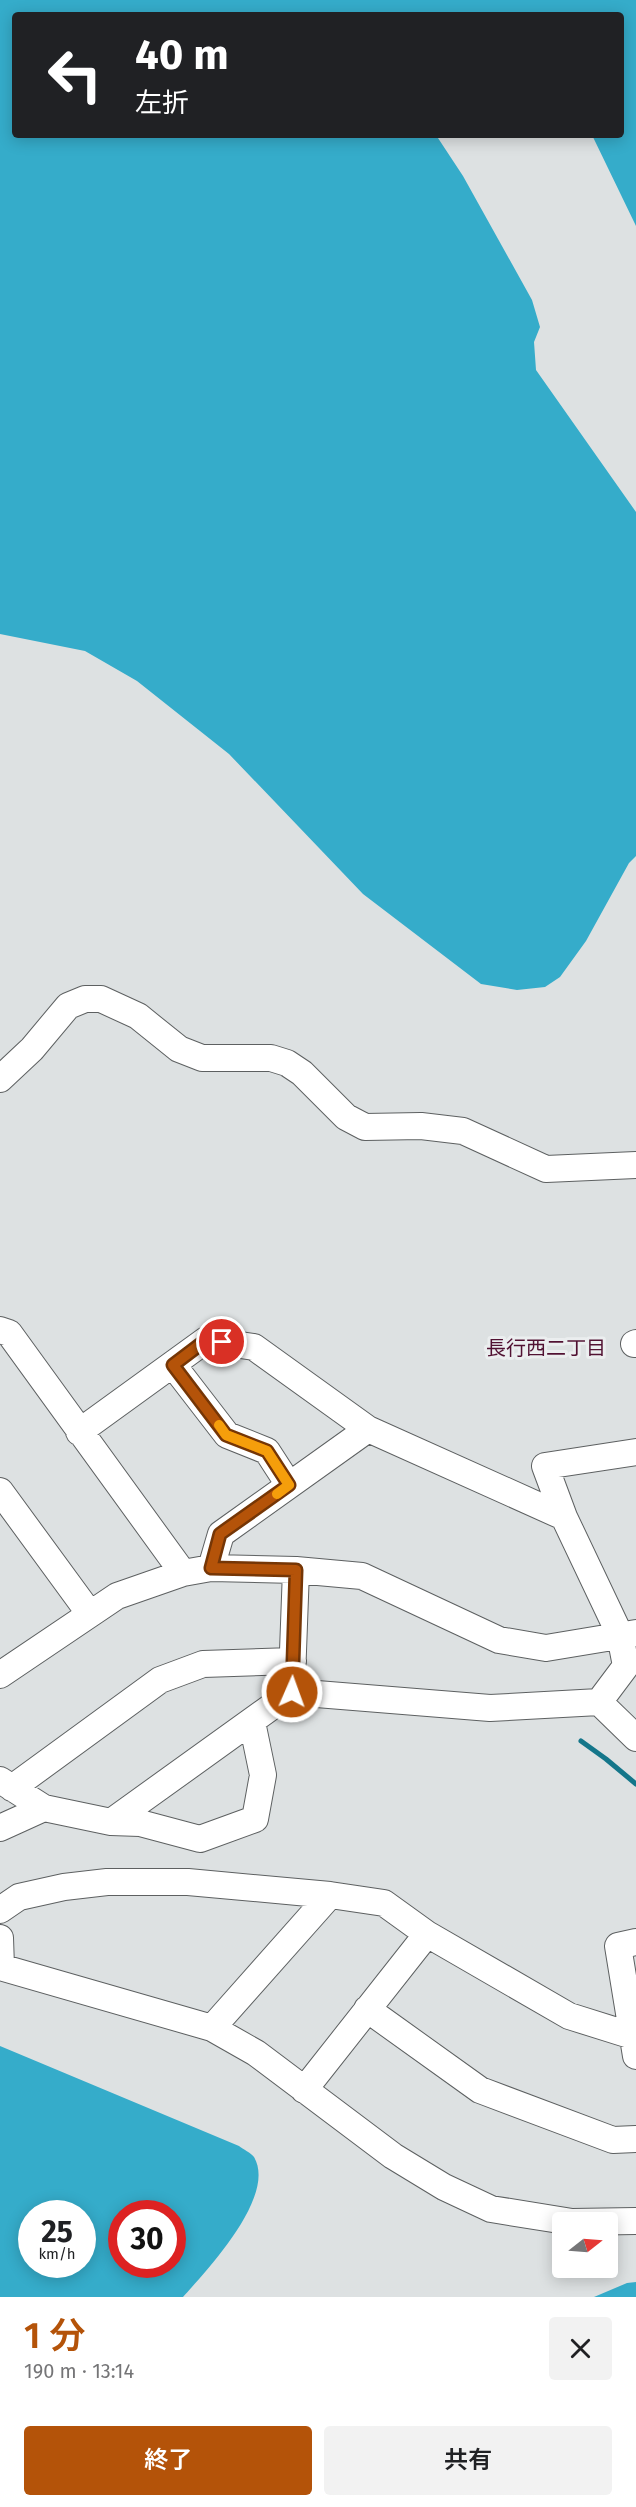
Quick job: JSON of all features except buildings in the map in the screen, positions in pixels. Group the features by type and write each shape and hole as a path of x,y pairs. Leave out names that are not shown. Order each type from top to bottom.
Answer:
{"street":[{"path":"0,1079 32,1048 69,1006 85,999 101,999 138,1016 179,1048 202,1058 271,1058 287,1063 302,1073 346,1117 365,1127 421,1126 463,1131 546,1169 636,1165"},
{"path":"0,1330 9,1333 183,1573"},
{"path":"80,1432 206,1340 254,1347 368,1429 564,1517"},
{"path":"173,1365 226,1435 267,1451 289,1485"},
{"path":"211,1568 220,1534 368,1429"},
{"path":"598,1702 626,1666 628,1634 564,1517 545,1466 636,1452"},
{"path":"0,1491 90,1614"},
{"path":"2,1669 117,1596 183,1573 211,1568 296,1570 362,1576 499,1640 546,1648 628,1634"},
{"path":"292,1692 296,1570"},
{"path":"252,1722 263,1775 255,1819 200,1839 140,1823 111,1822 44,1808 6,1784 160,1680 203,1664 293,1661"},
{"path":"111,1822 292,1692 490,1708 598,1702 636,1738"},
{"path":"0,1828 44,1808"},
{"path":"0,1910 19,1897 64,1887 107,1882 188,1882 330,1895 384,1904 428,1934 569,2016 635,2043"},
{"path":"212,2028 330,1895"},
{"path":"304,2090 428,1934"},
{"path":"0,1938 1,1967 212,2028 256,2053 393,2156 444,2187 491,2209 572,2222 636,2221"},
{"path":"635,2043 618,1946 636,1942"},
{"path":"367,2009 480,2090 613,2140 636,2139"}],"shaded area":[{"path":"0,0 636,0 636,226 593,138 624,138 624,12 12,12 12,138 438,138 463,176 532,300 540,327 534,342 536,370 636,512 636,856 629,863 586,941 560,977 545,987 517,990 481,984 363,894 229,754 137,681 85,651 0,634"},
{"path":"0,2046 239,2146 254,2157 259,2173 256,2192 248,2211 222,2251 183,2297 0,2297"},
{"path":"636,2282 636,2297 594,2297 627,2283"}],"waterway":[{"path":"581,1741 636,1784"}],"slow traffic":[{"path":"219,1425 226,1435 267,1451 289,1485 277,1494"}],"district":[{"name":"長行西二丁目","path":"546,1348"}],"route":[{"path":"222,1342 206,1340 173,1365 226,1435 267,1451 289,1485 220,1534 211,1568 296,1570 292,1692"}]}
